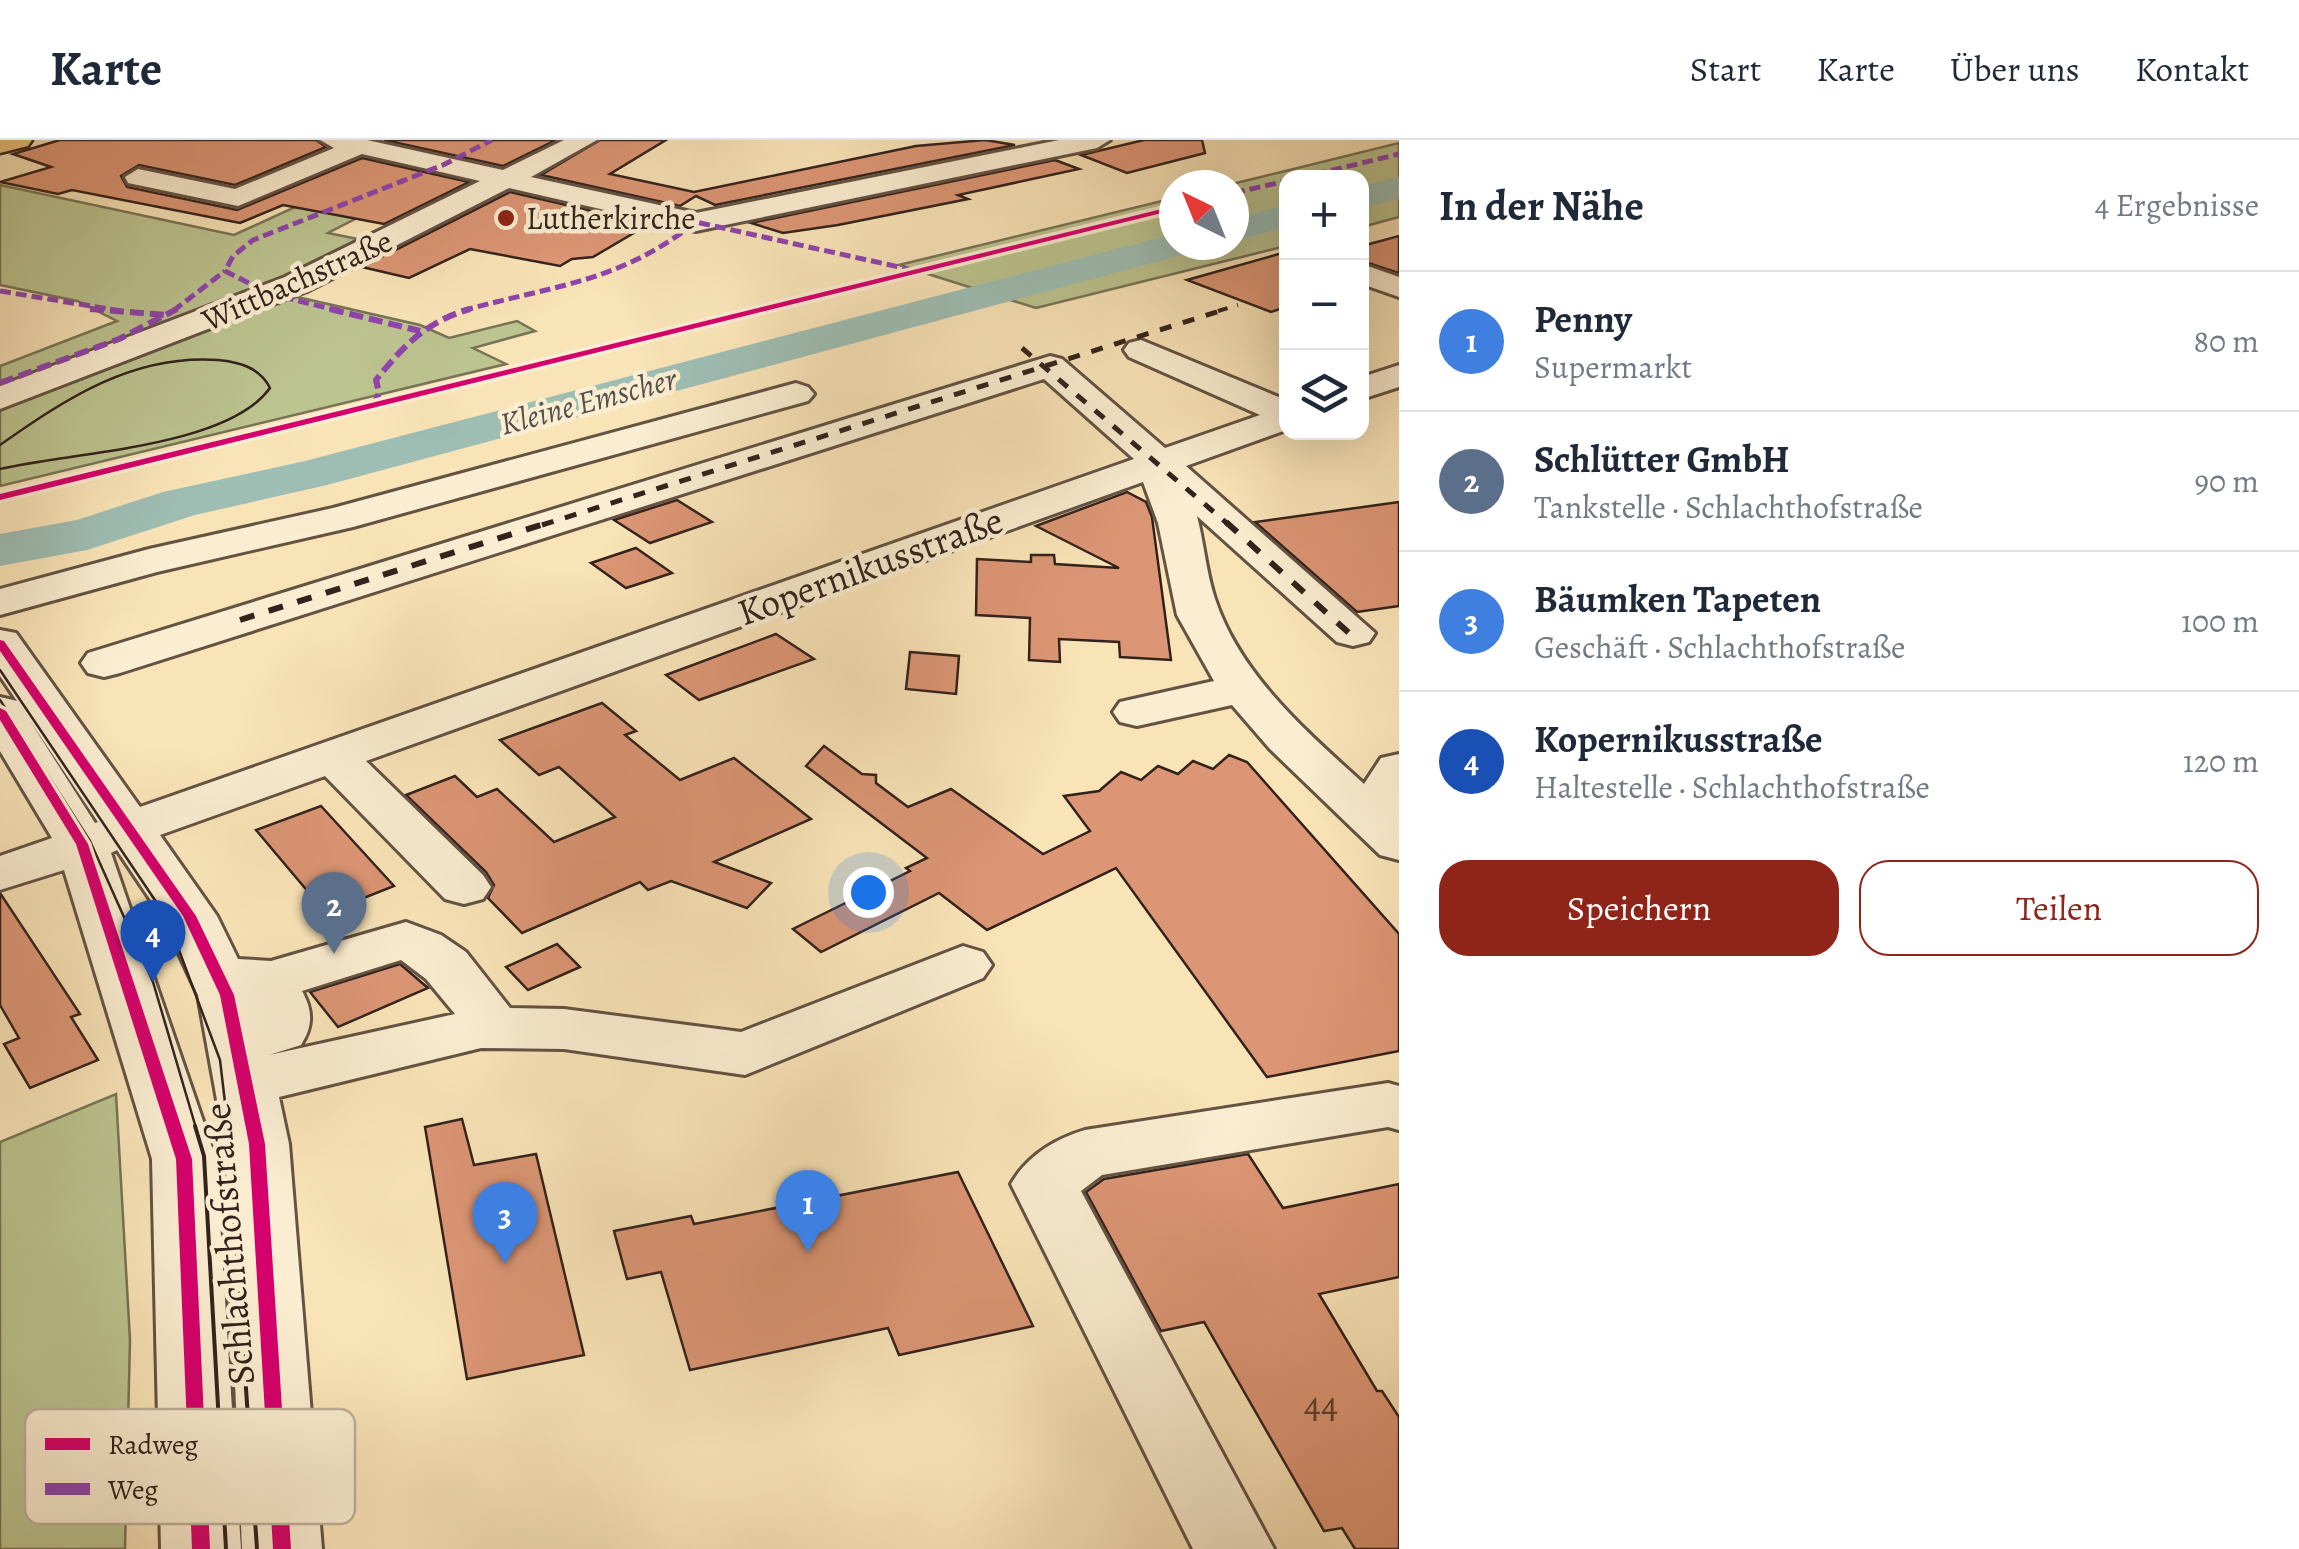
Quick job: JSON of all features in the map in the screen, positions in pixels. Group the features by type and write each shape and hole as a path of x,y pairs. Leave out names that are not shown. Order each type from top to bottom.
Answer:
{"main road":[{"path":"0,145 19,140"}],"street":[{"path":"333,140 696,222 1097,140"},
{"name":"Wittbachstraße","path":"0,398 296,284 584,140"},
{"path":"138,176 238,198 360,146"},
{"path":"1369,276 1399,288"},
{"path":"1141,350 1279,412"},
{"path":"104,663 1050,366 1109,415 1154,465 1353,633"},
{"path":"1369,386 1399,375"},
{"path":"1238,392 1279,378"},
{"path":"37,384 103,394"},
{"path":"0,602 149,560 305,528 796,394"},
{"name":"Kopernikusstraße","path":"0,874 1279,418"},
{"path":"1154,465 1170,491 1182,523 1187,580 1198,613 1244,688 1276,726 1384,829 1399,769"},
{"name":"Schlachthofstraße","path":"0,643 104,836 184,1158 195,1409"},
{"path":"1137,712 1244,688"},
{"name":"Schlachthofstraße","path":"0,711 104,836 190,916 244,980 240,1062 257,1144 273,1409"},
{"path":"334,757 464,886"},
{"path":"244,980 406,940 425,949 471,988 492,1028"},
{"path":"240,1062 492,1028 564,1029 745,1054 963,965"},
{"path":"1234,1549 1044,1184 1085,1154 1388,1104 1399,1108"},
{"name":"Schlachthofstraße","path":"200,1524 201,1549"},
{"name":"Schlachthofstraße","path":"280,1524 282,1549"}],"green space":[{"path":"441,140 510,142 361,201 382,205 328,233 397,247 293,296 420,325 449,338 517,321 535,331 473,348 506,364 0,486 0,366 117,321 77,301 0,285 0,185 234,235"},
{"path":"1399,143 1399,217 1369,225 1369,170 1289,170"},
{"path":"1279,172 1279,248 1249,255 1249,180"},
{"path":"1159,202 1159,260 1230,260 1036,308 899,265"},
{"path":"116,1094 130,1340 128,1409 25,1409 25,1524 126,1524 125,1549 0,1549 0,1142"}],"building":[{"path":"60,140 316,140 326,147 235,185 139,165 121,176 127,187 237,210 362,158 469,182 384,224 283,205 240,223 72,190 58,194 0,182 51,167 13,154"},
{"path":"384,140 556,140 503,166"},
{"path":"600,140 666,140 610,174 694,192 916,146 985,140 1015,145 715,205 696,196 680,206 541,175"},
{"path":"1144,140 1202,140 1205,153 1127,173 1081,155"},
{"path":"1055,160 1079,169 958,195 968,199 838,225 783,233 751,223"},
{"path":"510,192 649,224 593,257 572,259 560,266 470,249 409,278 362,267"},
{"path":"1399,236 1399,273 1369,263 1369,244"},
{"path":"1279,254 1279,309 1271,312 1187,280"},
{"path":"1127,492 1146,502 1152,517 1171,660 1120,657 1119,642 1059,639 1060,662 1029,660 1030,618 976,615 977,559 1031,562 1031,555 1054,555 1055,564 1119,568 1036,526"},
{"path":"677,500 712,522 650,543 614,520"},
{"path":"1399,502 1399,606 1357,612 1255,522"},
{"path":"636,548 672,573 626,588 591,563"},
{"path":"776,634 814,659 699,700 666,675"},
{"path":"910,652 959,656 956,694 906,689"},
{"path":"602,703 636,731 625,735 680,780 734,758 811,819 714,862 771,883 747,908 671,881 648,890 640,882 522,933 488,898 494,885 486,872 406,795 455,776 477,797 497,789 554,842 615,817 559,767 539,775 500,740"},
{"path":"824,746 862,774 876,775 876,783 908,807 951,789 1043,854 1090,831 1064,796 1099,791 1121,772 1141,780 1158,766 1178,774 1193,761 1213,769 1229,755 1247,762 1399,934 1399,1051 1267,1077 1116,868 987,930 939,893 821,952 793,929 910,871 906,868 927,858 806,766"},
{"path":"321,806 394,886 326,913 256,830"},
{"path":"0,893 80,1014 71,1017 98,1060 30,1088 4,1044 19,1038 0,1005"},
{"path":"557,944 580,967 528,990 506,967"},
{"path":"400,964 428,988 338,1027 310,992"},
{"path":"462,1119 474,1165 536,1154 584,1355 467,1379 425,1127"},
{"path":"1248,1154 1283,1208 1399,1184 1399,1277 1319,1294 1377,1391 1382,1391 1399,1417 1399,1549 1355,1549 1342,1528 1324,1531 1204,1322 1161,1331 1086,1192 1104,1179"},
{"path":"958,1172 1033,1326 899,1355 888,1328 690,1370 661,1272 627,1279 614,1231 691,1216 694,1224"}],"waterway":[{"name":"Kleine Emscher","path":"1369,195 1399,188"},
{"name":"Kleine Emscher","path":"1249,226 1279,218"},
{"name":"Kleine Emscher","path":"0,550 87,534 181,503 310,475 1159,250"}],"tram line":[{"path":"0,445 76,396 129,372 158,364 187,360 234,362 255,371 270,388 249,408 220,424 184,436 0,469"},
{"path":"0,670 167,918 220,1060 228,1128"},
{"path":"0,700 90,841 153,982 196,1128"},
{"path":"195,1126 204,1156 218,1409"},
{"path":"228,1126 247,1409"},
{"path":"225,1524 226,1549"},
{"path":"255,1524 257,1549"}],"railway":[{"path":"1218,311 1238,305"},
{"path":"1044,367 1226,309"},
{"path":"1022,348 1044,367"},
{"path":"542,525 1044,367"},
{"path":"1044,367 1229,525"},
{"path":"240,620 550,522"},
{"path":"1226,522 1349,633"}],"marked path":[{"path":"420,331 270,294 225,271 233,256 253,240 443,165 492,140"},
{"path":"1333,170 1399,154"},
{"path":"1249,190 1279,183"},
{"path":"373,407 379,393 376,380 406,344 430,325 473,308 556,291 599,277 641,259 696,222 908,269"},
{"path":"0,383 90,351 148,325 201,292 225,271"},
{"path":"0,291 81,308 167,315"}],"cycle path":[{"path":"0,497 1159,212"},
{"path":"0,643 189,916 227,995 257,1144 273,1409"},
{"path":"0,711 82,844 184,1159 195,1409"},
{"path":"200,1524 201,1549"},
{"path":"280,1524 282,1549"}],"place":[{"name":"Lutherkirche","path":"506,218"},
{"name":"Schlütter GmbH","path":"334,954"},
{"name":"Kopernikusstraße","path":"153,982"},
{"name":"Penny","path":"808,1252"},
{"name":"Bäumken Tapeten","path":"505,1264"}]}
